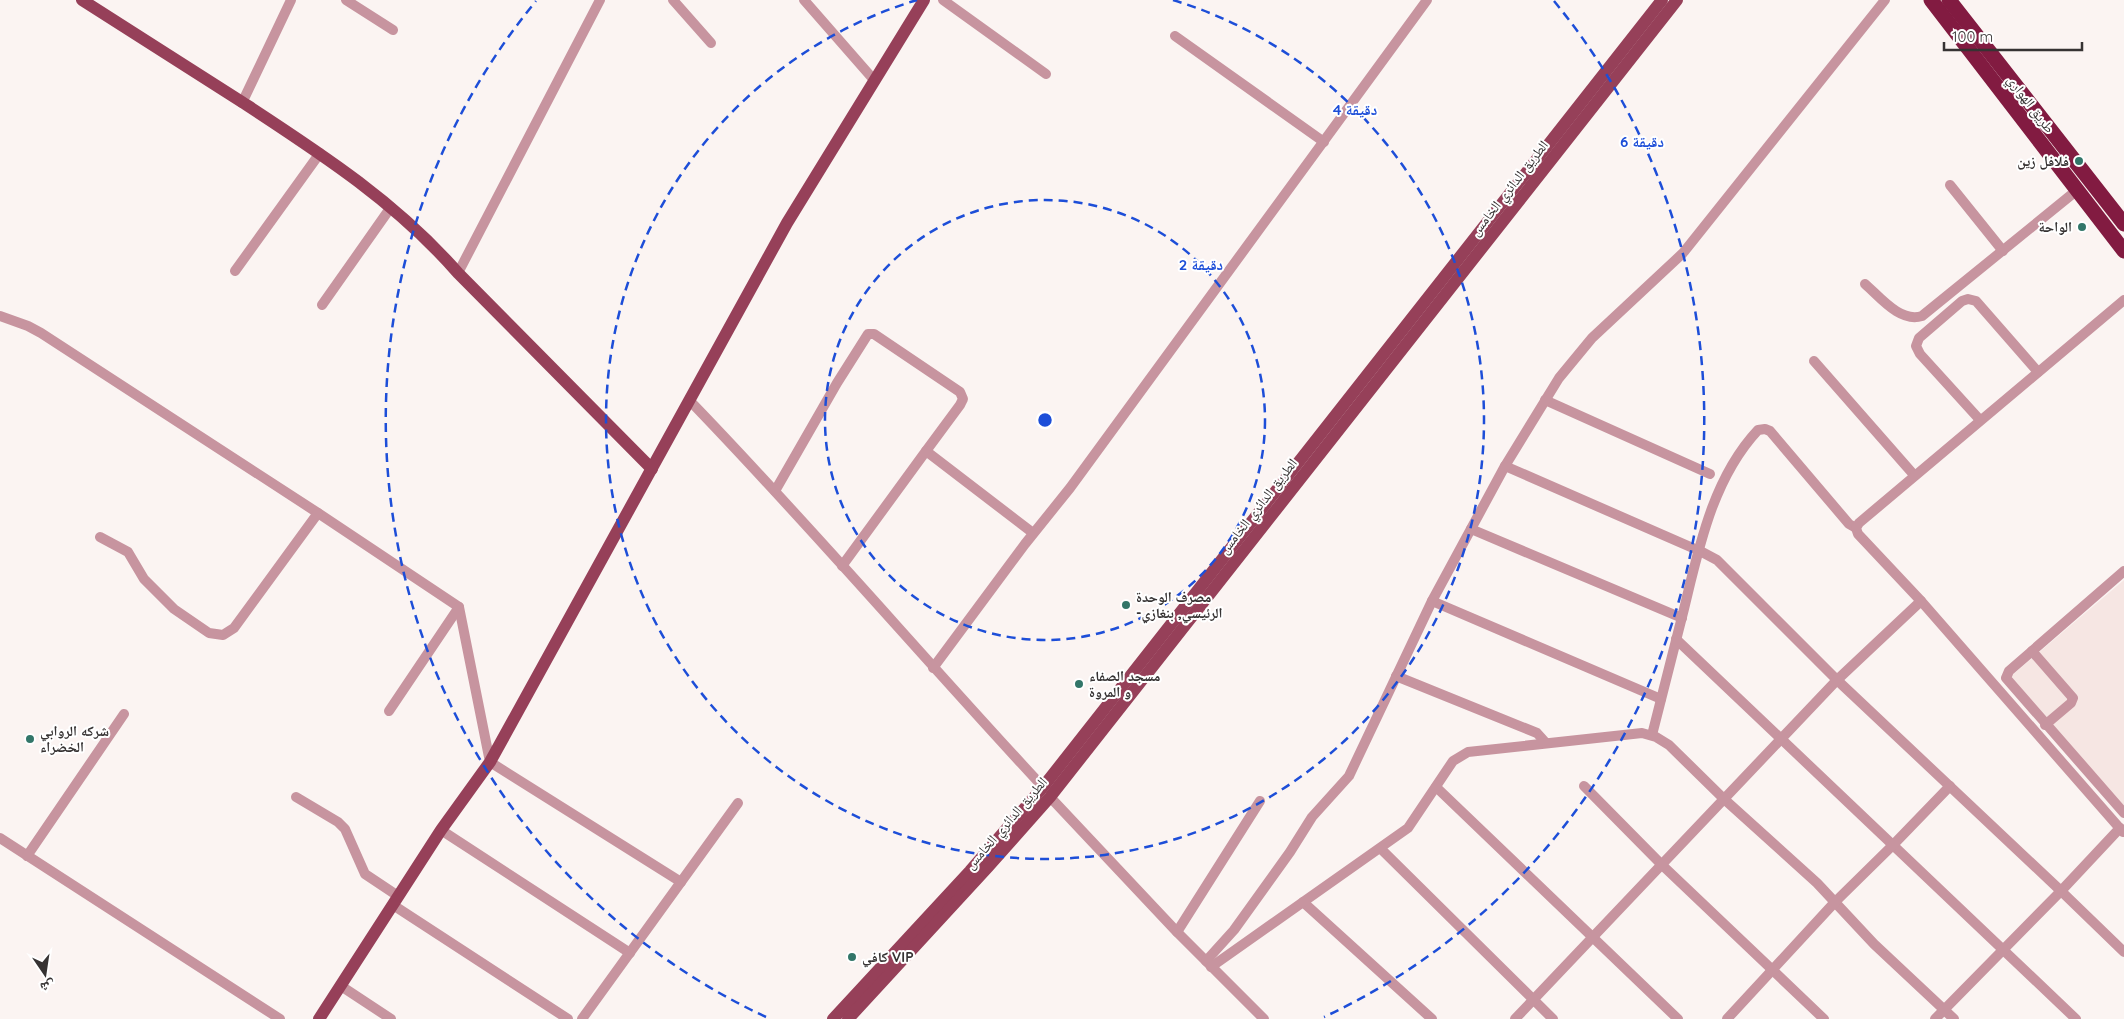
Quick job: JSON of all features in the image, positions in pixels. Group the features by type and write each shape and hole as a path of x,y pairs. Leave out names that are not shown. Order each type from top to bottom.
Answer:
{"highway":[{"name":"طريق الهواري","path":"1931,0 2124,251"},
{"name":"طريق الهواري","path":"1949,0 2124,224"}],"main road":[{"path":"82,0 320,153 392,206 433,244 458,273 652,469"},
{"path":"319,1019 441,830 490,762 787,223 924,0"},
{"name":"الطريق الدائري الخامس","path":"1498,218 1662,0"},
{"name":"الطريق الدائري الخامس","path":"848,1019 988,867 1498,218 1677,0"},
{"name":"الطريق الدائري الخامس","path":"834,1019 970,871 1046,792"}],"street":[{"path":"242,103 291,0"},
{"path":"346,0 393,30"},
{"path":"458,273 600,0"},
{"path":"673,0 712,43"},
{"path":"804,0 874,80"},
{"path":"943,0 1046,74"},
{"path":"933,668 1033,533 1070,488 1427,0"},
{"path":"1209,964 1290,852 1312,818 1349,776 1432,601 1505,466 1559,378 1592,338 1687,248 1885,0"},
{"path":"1175,36 1324,142"},
{"path":"235,271 320,153"},
{"path":"1950,185 2003,251"},
{"path":"1865,284 1900,314 1908,318 1917,318 1926,314 2076,191"},
{"path":"322,305 392,206"},
{"path":"1980,420 1920,354 1916,346 1918,338 1962,301 1968,299 1976,301 2038,372"},
{"path":"1856,528 1859,523 1914,475 2124,300"},
{"path":"0,316 41,333 459,607 490,762 681,882"},
{"path":"775,491 837,383 868,334 874,334 960,392 963,399 960,405 842,566"},
{"path":"1814,361 1914,475"},
{"path":"1545,400 1710,474"},
{"path":"690,401 775,491 1046,792 1177,932 1264,1019"},
{"path":"1652,735 1698,550 1722,483 1756,433 1761,429 1770,431 1849,524 1856,528 1858,534 1921,601 2122,831 1935,1019"},
{"path":"926,451 1033,533"},
{"path":"1505,466 1698,550 1723,565 1837,680 2124,952"},
{"path":"100,537 128,552 144,579 174,609 209,634 223,635 234,628 318,513"},
{"path":"1471,529 1682,618"},
{"path":"2124,571 2009,671 2006,678 2045,725 2124,813"},
{"path":"1432,601 1661,699"},
{"path":"1515,1019 1837,680 1921,601"},
{"path":"389,711 459,607"},
{"path":"1676,639 2076,1019"},
{"path":"2032,651 2073,698 2071,703 2045,725"},
{"path":"1396,676 1537,733 1546,743"},
{"path":"27,856 124,714"},
{"path":"1209,964 1381,849 1408,828 1453,761 1464,754 1634,733 1652,735 1669,745 1835,902 1874,944 1954,1019"},
{"path":"1584,786 1661,864 1824,1019"},
{"path":"1727,1019 1835,902 1894,845 1950,786"},
{"path":"1436,787 1678,1019"},
{"path":"296,797 338,822 345,829 365,874 396,901 568,1019"},
{"path":"1177,932 1260,802"},
{"path":"582,1019 738,803"},
{"path":"441,830 630,953"},
{"path":"0,838 280,1019"},
{"path":"1381,849 1553,1019"},
{"path":"1303,902 1432,1019"},
{"path":"341,986 391,1019"}],"shaded area":[{"path":"2124,580 2124,811 2011,676"}],"place":[{"name":"فلافل زين","path":"2079,161"},
{"name":"الواحة","path":"2082,227"},
{"name":"مصرف الوحدة -الرئيسي, بنغازي","path":"1126,605"},
{"name":"مسجد الصفاء و المروة","path":"1079,684"},
{"name":"شركه الروابي الخضراء","path":"30,739"},
{"name":"كافي VIP","path":"852,957"}]}
